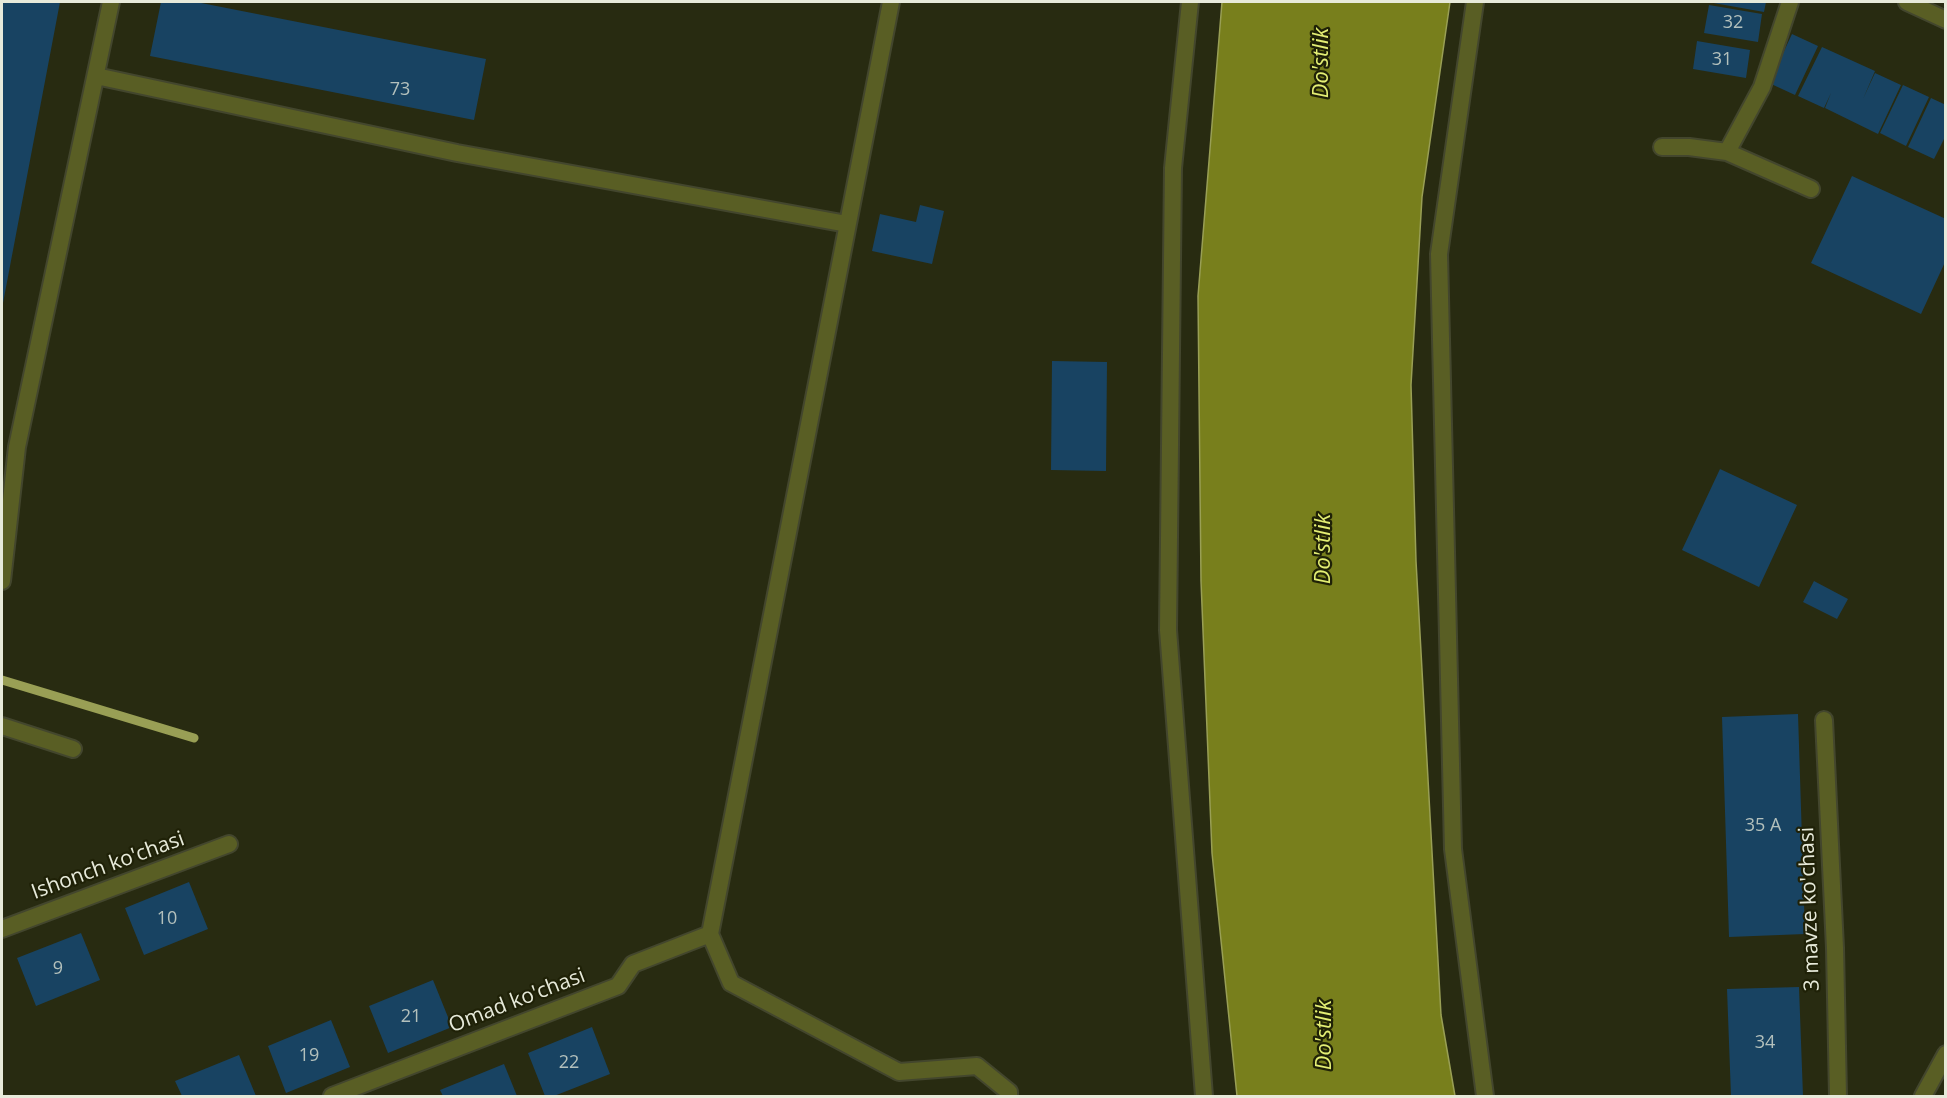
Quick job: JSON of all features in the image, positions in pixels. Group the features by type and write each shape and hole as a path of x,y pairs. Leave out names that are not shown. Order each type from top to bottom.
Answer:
{"street":[{"path":"2,581 17,447 111,2"},
{"path":"891,2 710,934 731,983 899,1072 977,1066 1009,1092 1009,1096"},
{"path":"1190,2 1173,168 1168,630 1204,1096"},
{"path":"1474,2 1439,254 1453,849 1485,1096"},
{"path":"1727,152 1762,87 1790,2"},
{"path":"1907,2 1946,20"},
{"path":"96,76 457,153 847,224"},
{"path":"1662,147 1689,147 1727,152 1811,189"},
{"name":"3 mavze ko'chasi","path":"1824,720 1835,948 1838,1096"},
{"path":"2,726 73,749"},
{"name":"Ishonch ko'chasi","path":"2,929 229,844"},
{"name":"Omad ko'chasi","path":"332,1096 618,986 633,964 710,934"},
{"path":"1923,1096 1946,1054"}],"water":[{"name":"Do'stlik","path":"1222,2 1450,2 1422,197 1411,385 1416,561 1441,1015 1455,1096 1237,1096 1212,853 1201,581 1198,296"}],"building":[{"path":"2,2 60,2 3,303 2,303"},
{"path":"161,2 196,2 486,59 474,120 150,56"},
{"path":"1708,2 1766,2 1764,12"},
{"path":"1709,5 1762,14 1758,42 1704,33"},
{"path":"1792,34 1818,46 1795,95 1769,83"},
{"path":"1697,41 1750,50 1746,78 1693,69"},
{"path":"1822,47 1875,71 1863,99 1875,73 1901,85 1878,134 1825,108 1831,93 1824,108 1798,96"},
{"path":"1903,85 1929,97 1906,146 1880,133"},
{"path":"1931,98 1946,105 1946,135 1934,159 1908,147"},
{"path":"1852,176 1946,219 1946,260 1921,314 1811,263"},
{"path":"920,205 944,211 932,264 872,251 880,214 916,222"},
{"path":"1052,361 1107,362 1106,471 1051,470"},
{"path":"1720,469 1797,505 1759,587 1682,550"},
{"path":"1814,581 1848,599 1837,619 1803,602"},
{"path":"1798,714 1805,934 1729,937 1722,717"},
{"path":"189,882 208,929 144,955 125,908"},
{"path":"81,933 100,980 36,1006 17,958"},
{"path":"433,980 452,1027 388,1053 369,1006"},
{"path":"1799,987 1803,1096 1731,1096 1727,989"},
{"path":"331,1020 350,1067 286,1093 268,1046"},
{"path":"592,1027 610,1074 554,1096 545,1096 528,1053"},
{"path":"239,1055 256,1096 182,1096 175,1081"},
{"path":"504,1064 517,1096 443,1096 440,1090"}],"waterway":[{"path":"2,680 194,738"}]}
